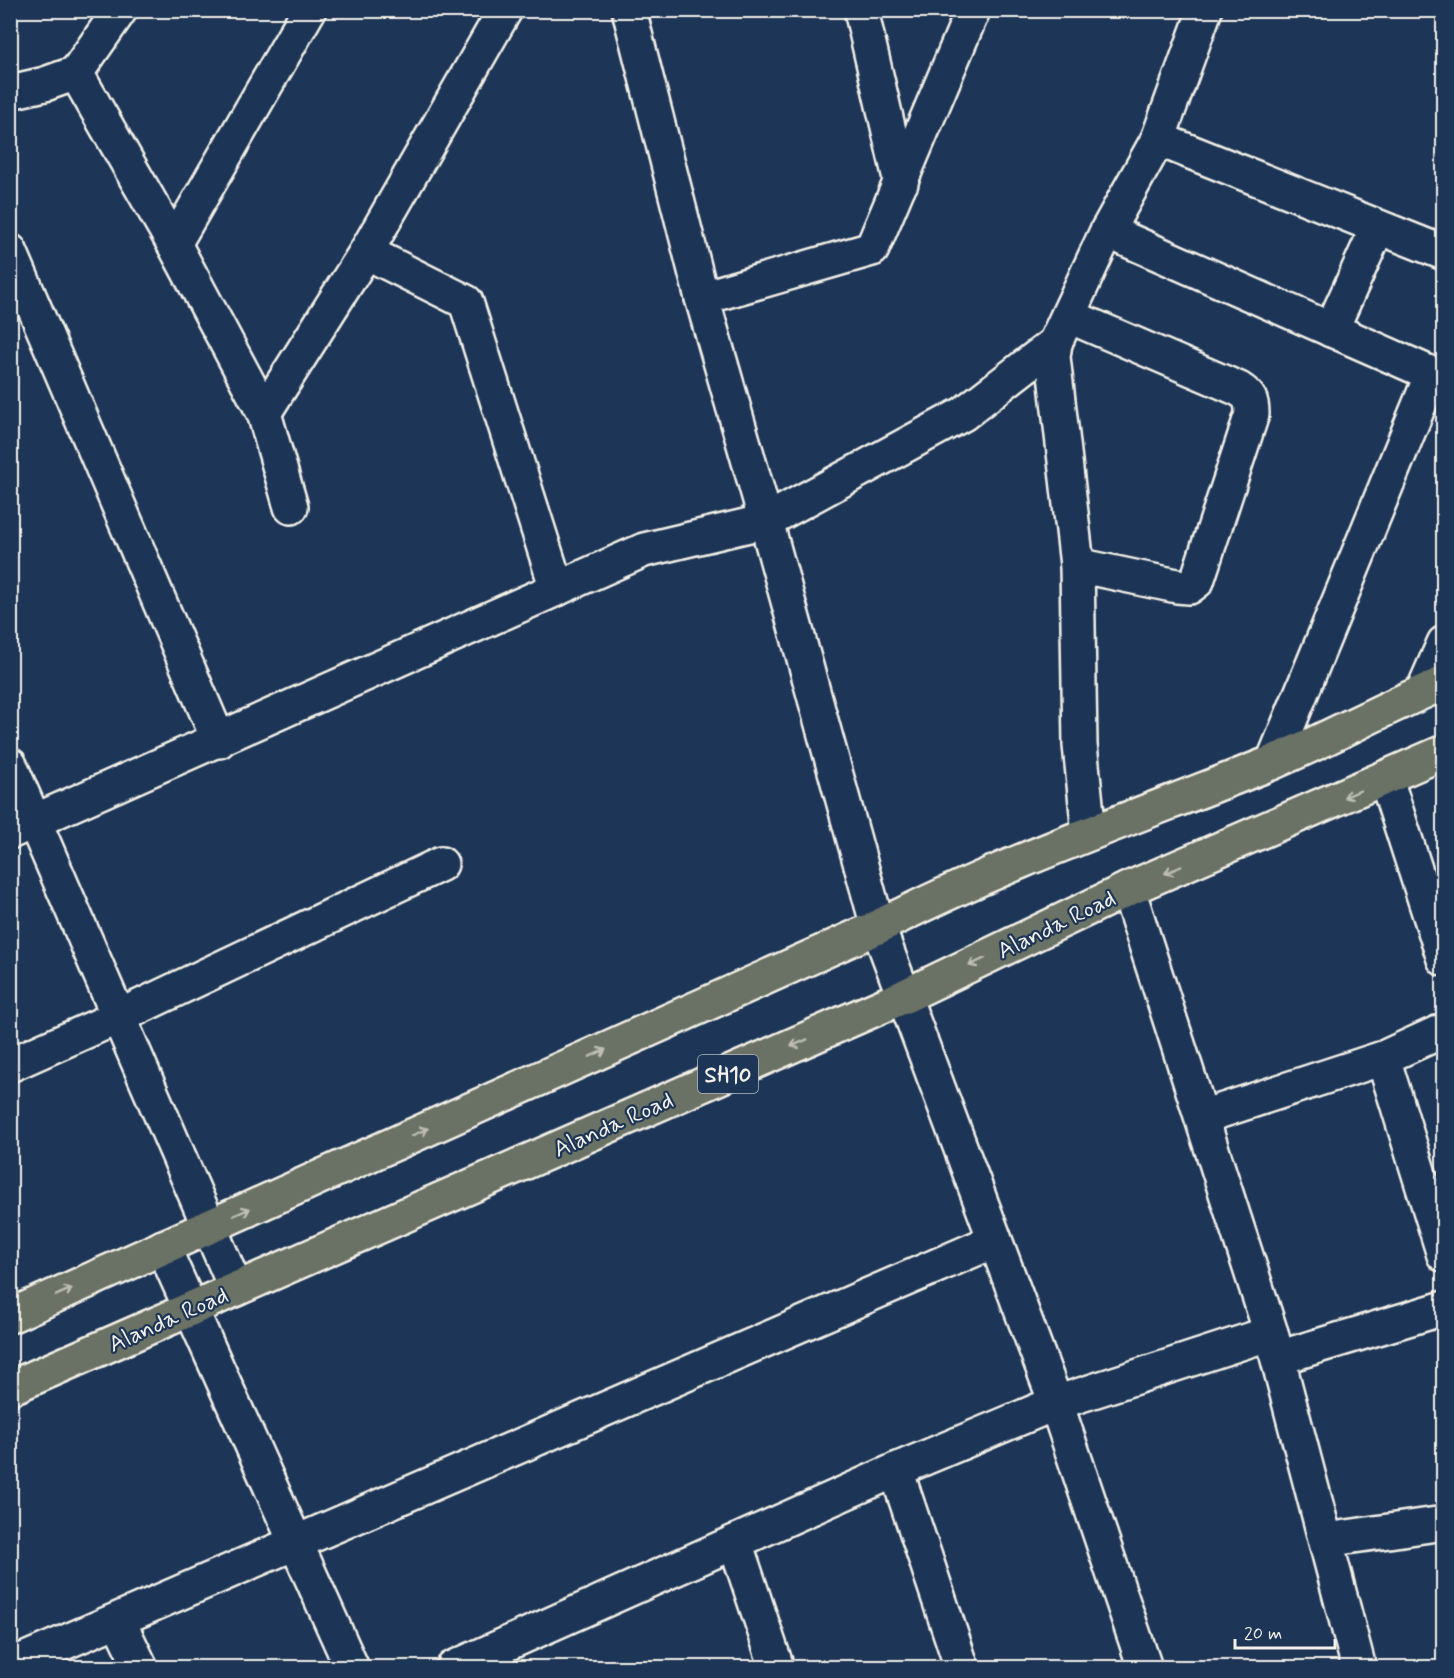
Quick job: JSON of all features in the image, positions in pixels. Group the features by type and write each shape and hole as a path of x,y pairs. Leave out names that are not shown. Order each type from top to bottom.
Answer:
{"main road":[{"path":"10,1316 878,927 932,899 1089,833 1273,762 1433,687"},
{"name":"Alanda Road","path":"10,1388 905,996 1128,890 1386,779 1443,752"}],"street":[{"path":"10,92 45,84 76,73 120,10"},
{"path":"174,244 309,10"},
{"path":"264,413 366,252 505,10"},
{"path":"629,10 702,298 766,520 878,927 1056,1403 1145,1668"},
{"path":"861,10 901,183"},
{"path":"702,298 873,249 973,10"},
{"path":"1089,833 1080,745 1077,565 1053,357 1062,329 1107,231 1158,139 1205,10"},
{"path":"76,73 174,244 264,413 291,507"},
{"path":"1158,139 1443,253"},
{"path":"1331,330 1378,227"},
{"path":"1107,231 1432,374 1273,762"},
{"path":"10,251 219,741"},
{"path":"366,252 466,302 557,589"},
{"path":"23,827 644,550 766,520 963,414 1062,329"},
{"path":"1062,329 1239,389 1248,394 1252,403 1252,414 1197,581 1189,587 1177,586 1077,565"},
{"path":"1433,687 1443,643"},
{"path":"10,765 23,827 118,1017 236,1289"},
{"path":"1386,779 1443,959"},
{"path":"10,1065 118,1017 441,864"},
{"path":"1128,890 1274,1346 1359,1668"},
{"path":"1202,1117 1383,1058 1443,1030"},
{"path":"1383,1058 1443,1255"},
{"path":"10,1666 994,1241"},
{"path":"163,1247 352,1668"},
{"path":"453,1668 896,1470 1056,1403 1274,1346 1443,1308"},
{"path":"896,1470 962,1668"},
{"path":"1326,1540 1443,1522"},
{"path":"735,1542 777,1668"},
{"path":"118,1620 141,1668"}]}
